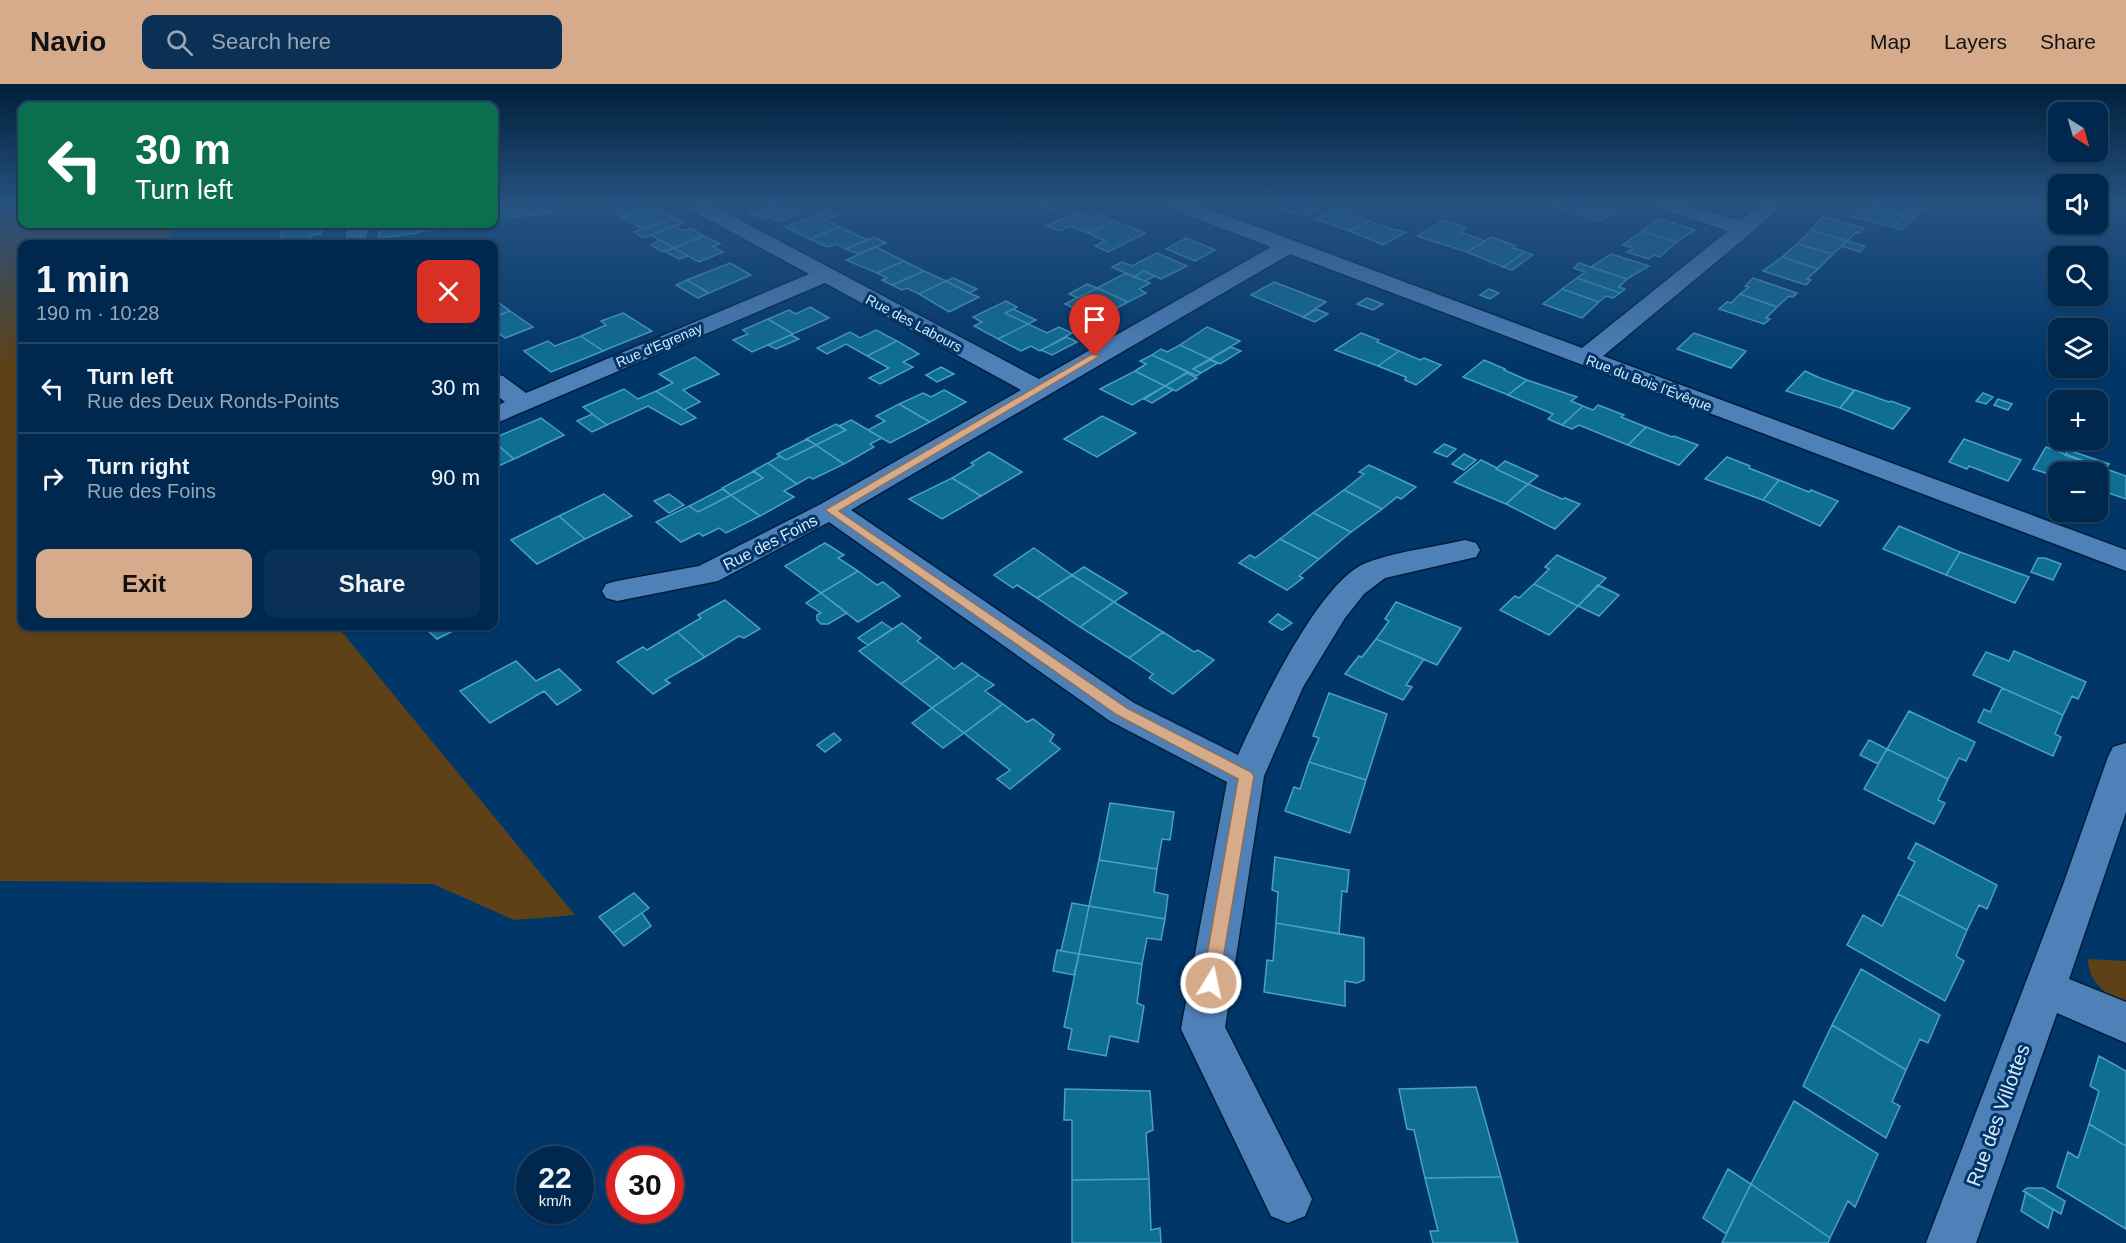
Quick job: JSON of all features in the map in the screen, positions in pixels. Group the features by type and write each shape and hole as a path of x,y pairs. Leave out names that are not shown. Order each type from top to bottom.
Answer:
{"street":[{"name":"Rue des Labours","path":"793,257 1038,389"},
{"name":"Rue des Foins","path":"617,591 707,574 831,510 1269,257"},
{"name":"Rue du Bois l'Évêque","path":"1314,257 2126,561"},
{"path":"1584,358 1709,257"},
{"name":"Rue d'Egrenay","path":"498,414 826,275"},
{"path":"498,384 523,403"},
{"path":"831,510 1122,712 1246,776"},
{"path":"1288,1199 1203,1029 1246,776 1287,686 1333,611 1353,587 1375,570 1465,549"},
{"name":"Rue des Villottes","path":"1950,1243 2083,885 2126,757"},
{"path":"2045,988 2126,1023"}],"shaded area":[{"path":"0,257 18,257 18,630 340,630 575,915 514,920 433,884 0,881"},
{"path":"2088,959 2126,961 2126,1005 2112,997 2095,981 2091,975"}],"building":[{"path":"690,257 711,257 699,262"},
{"path":"853,257 896,257 904,261 877,273 846,260"},
{"path":"1149,257 1166,257 1187,266 1161,279 1144,271 1134,277 1112,267 1122,262 1132,266"},
{"path":"1186,257 1202,257 1195,261"},
{"path":"1479,257 1518,257 1503,267"},
{"path":"1518,257 1530,257 1512,270 1503,267"},
{"path":"1606,257 1621,257 1649,266 1627,279 1591,267"},
{"path":"1782,257 1830,257 1818,269"},
{"path":"1782,257 1818,269 1807,279 1811,280 1806,285 1763,271"},
{"path":"904,261 924,271 892,285 882,280 887,278 877,273"},
{"path":"730,263 751,275 709,293 687,280"},
{"path":"1579,263 1627,279 1619,287 1625,289 1620,293 1577,278 1585,272 1574,268"},
{"path":"924,271 946,281 919,294 907,288 902,290 892,285"},
{"path":"1144,271 1155,276 1145,281 1134,277"},
{"path":"1126,273 1150,283 1139,289 1146,293 1128,302 1097,288"},
{"path":"953,278 977,289 969,293 946,281"},
{"path":"1577,278 1620,293 1613,298 1606,296 1599,302 1562,289"},
{"path":"1753,278 1797,293 1793,297 1789,296 1777,307 1740,294 1749,287 1745,286"},
{"path":"687,280 709,293 698,298 676,285"},
{"path":"946,281 979,297 949,312 919,294"},
{"path":"1274,282 1326,302 1303,317 1251,295"},
{"path":"1087,284 1097,288 1078,298 1069,294"},
{"path":"1097,288 1128,302 1108,313 1101,309 1088,315 1065,304"},
{"path":"1489,289 1499,293 1490,299 1480,295"},
{"path":"1562,289 1599,302 1582,318 1543,304"},
{"path":"1740,294 1777,307 1766,318 1770,319 1764,324 1719,309 1727,302 1731,303"},
{"path":"1367,298 1383,304 1373,310 1357,304"},
{"path":"1006,301 1017,307 1005,313 1028,324 998,339 974,326 982,322 973,317"},
{"path":"498,302 510,311 498,316"},
{"path":"810,307 829,318 793,334 768,319 789,310 796,314"},
{"path":"1013,309 1036,320 1028,324 1005,313"},
{"path":"1101,309 1108,313 1097,319 1088,315"},
{"path":"1316,309 1328,314 1315,322 1303,317"},
{"path":"510,311 533,327 505,338 498,333 498,316"},
{"path":"623,313 652,331 603,351 581,336 606,325 601,321"},
{"path":"768,319 793,334 752,352 733,340 748,334 743,330"},
{"path":"1028,324 1047,333 1059,327 1072,333 1040,351 1031,346 1021,351 998,339"},
{"path":"1207,327 1240,341 1210,359 1180,345"},
{"path":"876,330 897,341 867,356 846,344 827,354 817,348 850,332 860,338"},
{"path":"1361,333 1399,351 1378,366 1335,350"},
{"path":"1694,333 1746,351 1731,368 1677,349"},
{"path":"791,335 799,339 776,349 768,345"},
{"path":"581,336 603,351 551,372 524,351 548,341 555,346"},
{"path":"1067,337 1077,342 1052,355 1041,350"},
{"path":"897,341 919,354 903,362 913,367 880,384 869,378 889,368 867,356"},
{"path":"1180,345 1210,359 1193,369 1201,373 1197,376 1152,355 1161,349 1167,352"},
{"path":"1231,347 1241,351 1220,364 1210,359"},
{"path":"1399,351 1420,360 1424,358 1441,365 1416,385 1405,380 1406,377 1378,366"},
{"path":"1152,355 1188,372 1165,386 1135,371 1146,364 1140,361"},
{"path":"695,357 719,374 683,390 700,402 684,410 656,391 673,383 659,374"},
{"path":"1210,360 1218,363 1201,373 1193,369"},
{"path":"1484,360 1527,380 1508,395 1463,377"},
{"path":"941,367 954,374 937,382 926,375"},
{"path":"1135,371 1165,386 1132,405 1100,389"},
{"path":"1805,371 1854,390 1840,408 1786,391"},
{"path":"1187,373 1197,378 1176,391 1165,386"},
{"path":"1527,380 1577,397 1571,401 1583,406 1562,425 1548,419 1553,414 1508,395"},
{"path":"1165,386 1173,390 1152,403 1144,399"},
{"path":"624,389 638,399 656,391 696,418 681,425 648,406 607,425 583,407"},
{"path":"944,390 966,402 930,422 899,404 923,393 931,397"},
{"path":"1855,390 1910,408 1893,429 1840,408"},
{"path":"1983,393 1993,397 1986,404 1976,401"},
{"path":"1998,399 2012,404 2008,410 1994,405"},
{"path":"899,404 930,422 890,443 868,430 885,421 876,416"},
{"path":"1598,405 1646,427 1628,445 1579,425 1572,429 1562,425 1583,406 1593,410"},
{"path":"592,414 607,425 592,432 577,421"},
{"path":"1102,416 1136,433 1097,457 1064,439"},
{"path":"541,418 564,435 514,459 498,445 498,436"},
{"path":"851,420 882,438 870,444 874,447 844,464 816,445 846,430 839,426"},
{"path":"836,424 846,430 816,445 806,439"},
{"path":"1646,427 1698,445 1679,465 1628,445"},
{"path":"807,439 816,445 786,460 777,454"},
{"path":"1964,439 2021,460 2008,481 1969,466 1967,469 1949,462"},
{"path":"1444,444 1456,449 1447,457 1434,452"},
{"path":"498,445 514,459 498,466"},
{"path":"816,445 844,464 797,484 768,463 780,456 786,460"},
{"path":"2046,447 2048,450 2054,450 2087,462 2048,462 2048,474 2033,469"},
{"path":"2068,450 2103,462 2086,462 2065,455"},
{"path":"989,452 1022,472 981,496 952,478 974,465 971,463"},
{"path":"1464,454 1476,460 1464,470 1452,464"},
{"path":"1727,457 1779,480 1763,500 1705,479"},
{"path":"1481,460 1528,484 1506,504 1454,482"},
{"path":"1505,461 1538,476 1528,484 1496,469"},
{"path":"768,463 797,484 784,491 794,497 760,516 731,495 763,478 753,471"},
{"path":"1369,465 1416,487 1401,499 1397,497 1382,509 1344,490 1364,474 1359,472"},
{"path":"2108,470 2126,476 2126,499 2108,493"},
{"path":"754,471 763,478 731,495 722,488"},
{"path":"952,478 981,496 942,519 909,499"},
{"path":"1779,480 1838,501 1820,526 1763,500"},
{"path":"1528,484 1580,504 1555,529 1506,504"},
{"path":"722,489 731,495 698,512 689,506"},
{"path":"1344,490 1382,509 1351,532 1313,513"},
{"path":"604,494 632,516 585,539 559,516"},
{"path":"669,494 684,505 669,513 654,501"},
{"path":"731,495 760,516 726,533 719,528 703,536 699,533 681,542 656,522 689,506 698,512"},
{"path":"1313,513 1351,532 1319,559 1280,539"},
{"path":"559,516 585,539 537,564 511,540"},
{"path":"1899,526 1960,552 1946,575 1883,549"},
{"path":"1280,539 1319,559 1299,576 1303,578 1287,590 1239,563 1250,555 1255,558"},
{"path":"825,543 844,555 838,558 858,571 821,593 785,566"},
{"path":"1034,548 1072,575 1037,598 1017,585 1013,588 994,575"},
{"path":"1960,552 2029,577 2015,603 1946,575"},
{"path":"1557,555 1606,578 1578,606 1534,584 1549,569 1545,567"},
{"path":"2038,558 2061,564 2053,580 2031,572"},
{"path":"1084,567 1127,593 1114,602 1072,575"},
{"path":"858,571 877,585 883,582 900,596 858,622 821,593"},
{"path":"1072,575 1114,602 1080,627 1037,598"},
{"path":"1534,584 1578,606 1549,635 1500,610 1515,596 1519,598"},
{"path":"1598,585 1619,595 1599,616 1578,606"},
{"path":"821,593 847,613 828,624 821,624 817,620 817,615 821,613 806,603"},
{"path":"725,600 760,629 744,638 739,636 705,657 677,632 701,618 698,615"},
{"path":"1114,602 1163,632 1129,658 1080,627"},
{"path":"1396,602 1461,628 1437,665 1376,639 1389,621 1385,619"},
{"path":"1278,614 1292,623 1282,630 1269,622"},
{"path":"882,622 892,629 868,645 858,638"},
{"path":"902,623 921,638 917,641 939,657 901,684 859,651"},
{"path":"427,630 455,630 437,639"},
{"path":"677,632 705,657 665,680 670,683 653,694 617,662 643,647 647,650"},
{"path":"1163,632 1194,652 1198,650 1214,660 1173,694 1149,678 1153,674 1129,658"},
{"path":"1376,639 1424,659 1406,685 1412,687 1403,700 1345,674"},
{"path":"2014,651 2086,682 2078,699 2072,696 2063,715 1973,675 1986,652 2009,661"},
{"path":"939,657 954,669 962,663 979,675 932,708 901,684"},
{"path":"516,661 536,681 559,669 581,690 557,705 544,691 490,723 460,691"},
{"path":"979,675 994,685 985,691 1003,704 964,733 932,708"},
{"path":"2002,688 2063,715 2055,734 2061,737 2053,756 1978,722 1984,709 1990,712"},
{"path":"1329,693 1387,714 1366,780 1309,762 1319,738 1313,736"},
{"path":"1003,704 1027,722 1033,719 1054,735 1050,741 1060,749 1010,789 997,779 1010,770 964,733"},
{"path":"932,708 964,733 943,748 912,723"},
{"path":"1909,711 1975,742 1966,761 1959,758 1948,779 1887,749"},
{"path":"834,733 841,740 825,752 817,745"},
{"path":"1869,740 1887,749 1878,764 1860,755"},
{"path":"1887,749 1948,779 1938,800 1945,803 1934,824 1864,789"},
{"path":"1309,762 1366,780 1350,833 1285,811 1294,787 1300,789"},
{"path":"1110,803 1174,812 1170,840 1162,839 1157,869 1099,860"},
{"path":"1916,843 1997,885 1987,909 1979,905 1967,930 1898,894 1915,862 1908,858"},
{"path":"1275,857 1349,870 1347,892 1342,891 1339,934 1276,923 1278,892 1272,890"},
{"path":"1099,860 1157,869 1154,892 1168,895 1165,919 1089,906"},
{"path":"634,893 649,908 613,933 599,917"},
{"path":"1898,894 1967,930 1956,956 1964,961 1945,1001 1847,945 1863,915 1882,926"},
{"path":"1072,903 1089,906 1079,954 1061,951"},
{"path":"1089,906 1165,919 1161,940 1147,938 1142,964 1079,954"},
{"path":"642,913 651,926 624,946 613,933"},
{"path":"1276,923 1364,938 1364,980 1357,983 1345,981 1345,1006 1264,992 1267,960 1273,961"},
{"path":"1057,950 1079,954 1074,975 1053,971"},
{"path":"1079,954 1142,964 1137,1003 1144,1006 1138,1042 1110,1036 1106,1056 1068,1049 1072,1029 1064,1027"},
{"path":"1861,969 1940,1015 1928,1043 1920,1039 1906,1070 1832,1025"},
{"path":"1832,1025 1906,1070 1892,1102 1900,1106 1886,1138 1803,1086"},
{"path":"2099,1056 2126,1071 2126,1146 2089,1124 2099,1091 2090,1086"},
{"path":"1476,1087 1501,1177 1425,1178 1414,1130 1407,1129 1399,1089"},
{"path":"1065,1089 1150,1091 1153,1130 1146,1133 1149,1179 1072,1180 1072,1120 1064,1120"},
{"path":"1794,1101 1878,1154 1855,1207 1848,1201 1830,1238 1751,1184"},
{"path":"2089,1124 2126,1146 2126,1229 2057,1187 2068,1152 2078,1158"},
{"path":"1728,1169 1751,1184 1726,1234 1703,1218"},
{"path":"1501,1177 1518,1243 1433,1243 1430,1231 1438,1231 1425,1178"},
{"path":"1149,1179 1151,1230 1160,1228 1161,1243 1072,1243 1072,1180"},
{"path":"1751,1184 1830,1238 1828,1243 1722,1243"},
{"path":"2027,1188 2043,1188 2065,1201 2061,1214 2023,1191"},
{"path":"2026,1192 2053,1210 2048,1228 2021,1211"}],"route":[{"path":"1095,356 831,510 1122,712 1246,776 1211,983"}]}
